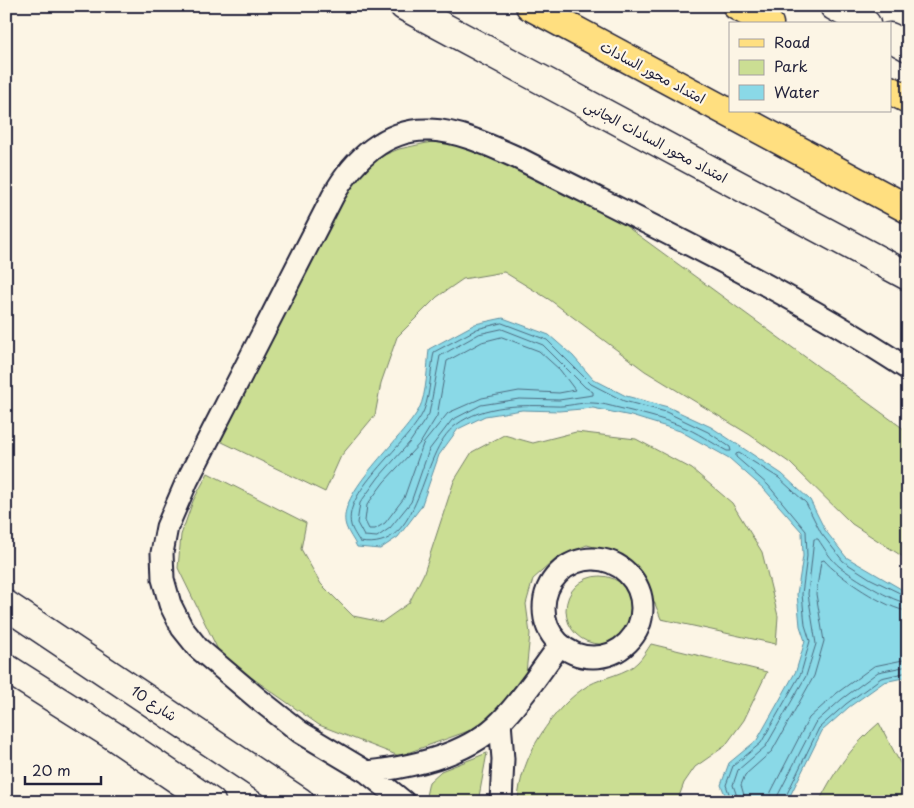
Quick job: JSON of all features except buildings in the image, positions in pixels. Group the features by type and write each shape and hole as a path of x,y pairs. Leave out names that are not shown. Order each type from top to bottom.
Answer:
{"main road":[{"name":"امتداد محور السادات","path":"530,6 908,209"},
{"path":"738,6 766,22"},
{"path":"892,91 908,99"}],"street":[{"name":"امتداد محور السادات الجانبى","path":"404,6 908,276"},
{"path":"834,6 862,22"},
{"path":"892,38 908,47"},
{"path":"404,802 367,772 300,732 198,648 182,628 170,604 163,579 162,552 167,527 191,473 333,196 345,174 362,156 382,142 406,133 430,130 489,146 518,158 783,292 854,333 908,369"},
{"path":"600,559 620,567 635,582 642,602 640,623 631,640 616,652 597,657 577,655 560,645 548,628 543,608 548,587 560,570 579,561 600,559"},
{"name":"شارع 10","path":"6,605 300,802"},
{"path":"367,772 403,768 438,758 471,742 500,722 560,645"},
{"path":"6,668 112,735 212,802"},
{"path":"500,722 503,759 501,802"}],"green space":[{"path":"441,140 478,144 593,202 908,432 908,560 852,524 790,463 750,435 645,371 550,300 504,272 463,279 437,297 397,337 381,383 375,415 341,456 325,492 220,441 331,215 369,161 399,149"},
{"path":"576,432 636,439 692,469 732,503 762,552 778,616 776,644 661,619 642,571 620,554 587,545 558,557 533,579 526,604 530,634 526,673 505,706 471,730 399,756 319,725 221,656 178,568 181,535 193,501 208,473 306,523 301,549 321,584 353,616 382,622 409,603 424,573 454,481 472,452 504,435 533,443"},
{"path":"593,576 607,576 619,581 629,591 634,603 634,617 629,629 619,639 607,644 593,644 581,639 571,629 566,617 566,603 571,591 581,581"},
{"path":"651,644 767,672 744,720 725,746 695,767 684,783 677,802 518,802 524,769 540,735 551,720 576,694 589,685 628,670 642,658"},
{"path":"879,723 908,778 908,802 819,802 844,759"},
{"path":"487,753 478,802 429,802 426,796 429,782 441,771"}],"water":[{"path":"503,318 549,335 573,356 593,379 626,396 668,407 711,427 782,474 810,500 825,530 846,557 908,593 908,677 884,682 849,707 822,731 787,802 728,802 721,785 729,763 757,740 796,671 805,641 800,626 797,594 803,556 802,532 764,489 729,458 680,431 631,416 593,408 559,411 522,410 485,416 458,429 439,455 421,507 398,537 380,549 357,547 346,526 345,513 360,483 419,409 425,388 429,349 475,324"}]}
